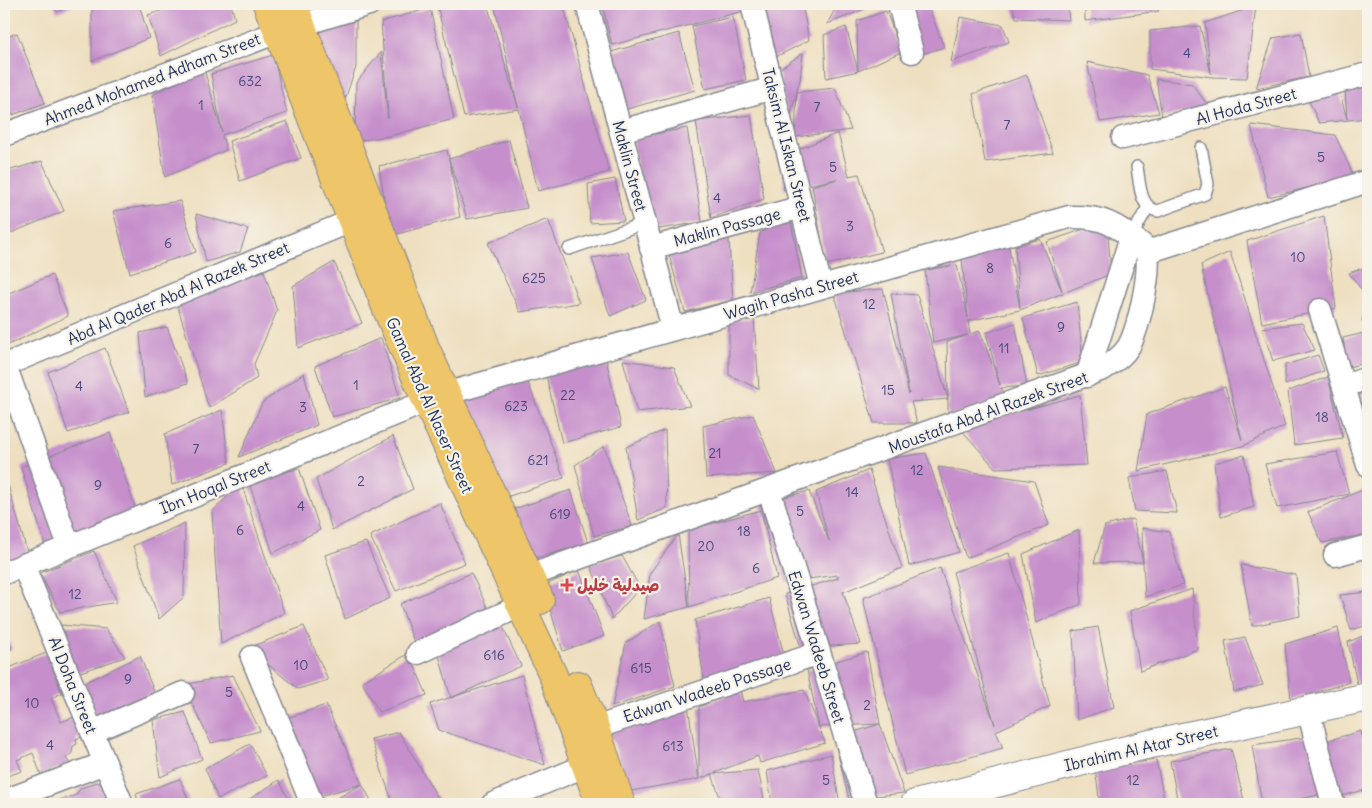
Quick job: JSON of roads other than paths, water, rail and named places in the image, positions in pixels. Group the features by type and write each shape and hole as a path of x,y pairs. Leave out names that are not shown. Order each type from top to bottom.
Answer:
{"main road":[{"name":"Gamal Abd Al Naser Street","path":"267,4 291,20 372,213 436,397 553,675 600,804"},
{"name":"Gamal Abd Al Naser Street","path":"291,20 351,221 436,397 529,576 595,728 621,804"}],"street":[{"name":"Ahmed Mohamed Adham Street","path":"4,134 291,20 369,4"},
{"name":"Maklin Street","path":"587,4 673,329"},
{"name":"Taksim Al Iskan Street","path":"752,4 822,287"},
{"path":"899,4 912,52"},
{"name":"Al Hoda Street","path":"1123,138 1368,74"},
{"path":"621,131 773,88"},
{"path":"1087,376 1139,245 1368,181"},
{"name":"Maklin Passage","path":"652,248 802,207"},
{"name":"Wagih Pasha Street","path":"436,397 1070,217 1101,219 1116,225 1139,245"},
{"name":"Abd Al Qader Abd Al Razek Street","path":"4,363 351,221"},
{"name":"Moustafa Abd Al Razek Street","path":"529,576 1087,376 1117,360 1128,347 1141,316 1148,261 1139,245"},
{"path":"1320,310 1368,465"},
{"path":"4,363 69,546"},
{"path":"1344,386 1368,378"},
{"name":"Ibn Hoqal Street","path":"14,569 436,397"},
{"name":"Edwan Wadeeb Street","path":"770,490 866,804"},
{"path":"1335,555 1368,546"},
{"name":"Al Doha Street","path":"14,569 92,732 122,804"},
{"path":"418,653 522,605"},
{"name":"Edwan Wadeeb Passage","path":"595,728 819,653"},
{"path":"252,657 312,804"},
{"path":"92,732 183,693"},
{"name":"Ibrahim Al Atar Street","path":"915,804 984,795 1146,745 1368,697"},
{"path":"1308,710 1333,804"},
{"path":"4,801 104,762"},
{"path":"493,804 587,765"}],"lane":[{"path":"1136,167 1144,204 1158,212 1205,194 1208,184 1201,148"},
{"path":"1139,245 1148,207"},
{"path":"569,249 645,223"}],"place":[{"name":"صيدلية خليل","path":"567,585"}]}
